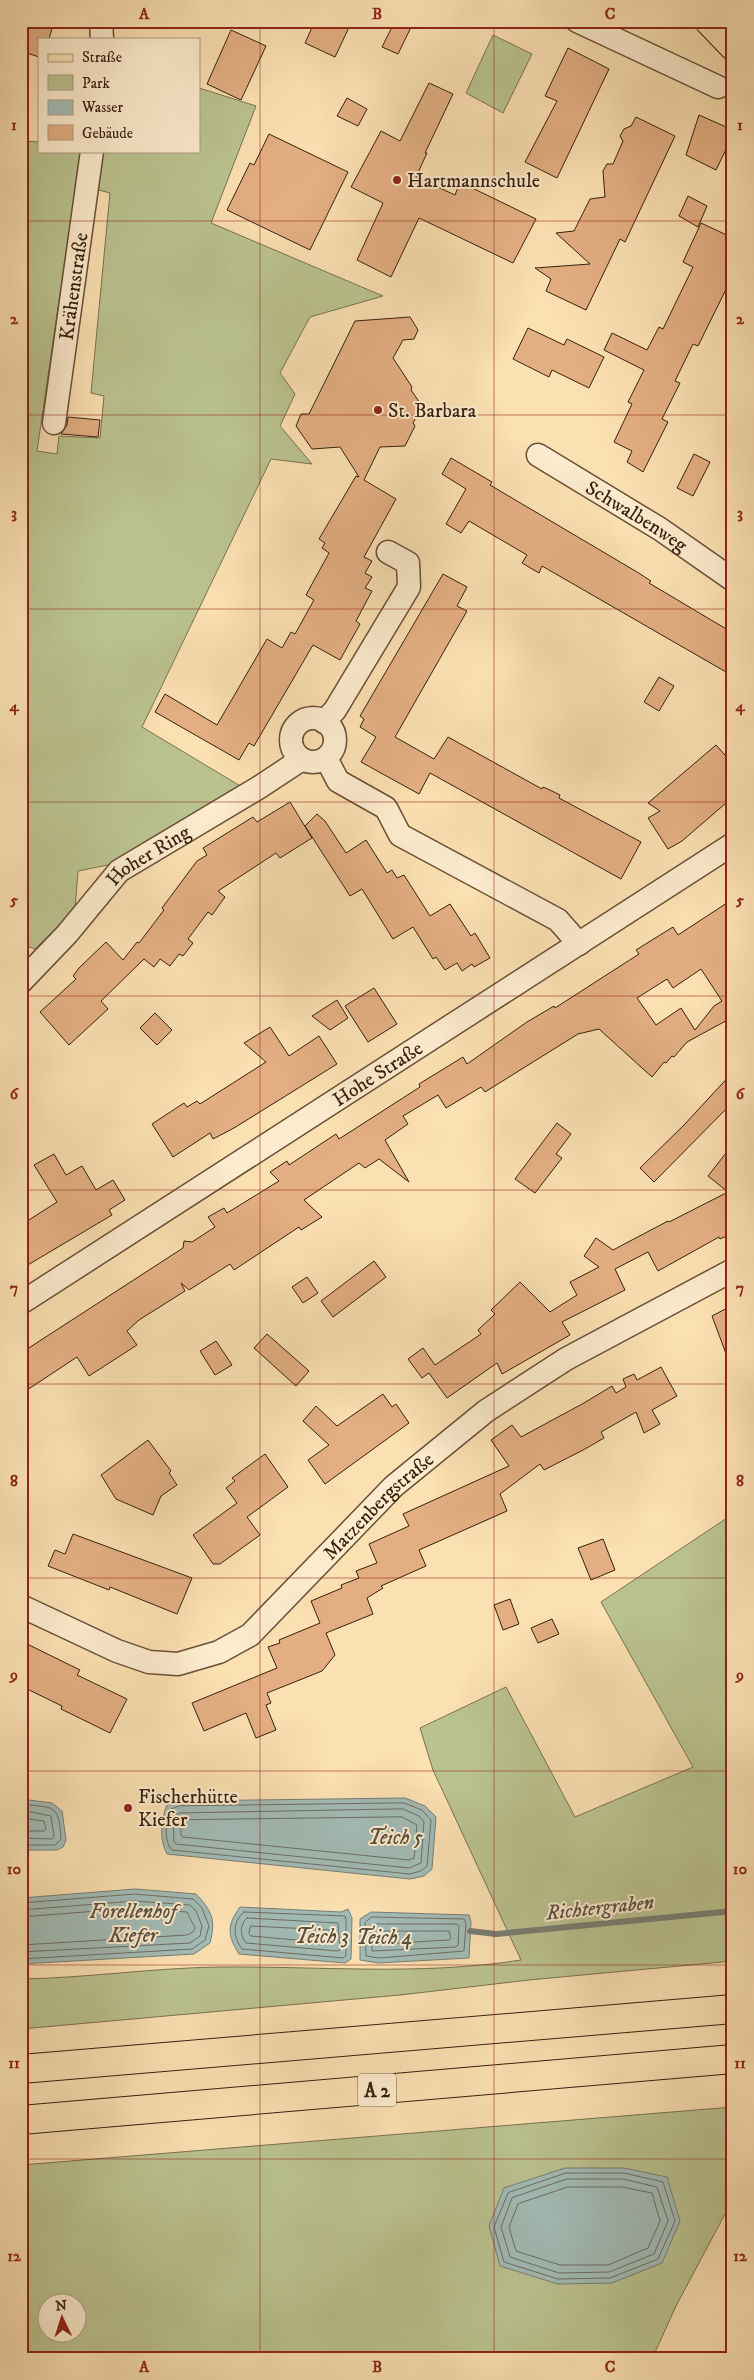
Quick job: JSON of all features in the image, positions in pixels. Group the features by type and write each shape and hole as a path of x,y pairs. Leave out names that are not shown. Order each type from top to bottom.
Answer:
{"main road":[{"path":"709,21 733,46"},
{"path":"21,2068 733,2009"},
{"name":"A 2","path":"21,2120 733,2059"}],"street":[{"path":"101,21 102,38"},
{"path":"577,21 718,87"},
{"name":"Krähenstraße","path":"54,424 92,152"},
{"name":"Schwalbenweg","path":"538,455 660,529 733,580"},
{"path":"324,722 334,710 409,588 408,563 388,552"},
{"path":"312,718 330,724 335,736 334,748 326,758 314,762 302,759 293,750 291,738 296,726 306,719 312,718"},
{"path":"326,758 338,781 386,808 400,835 558,920 579,944"},
{"name":"Hoher Ring","path":"21,982 68,934 119,871 258,788 302,759"},
{"name":"Hohe Straße","path":"21,1303 733,844"},
{"name":"Matzenbergstraße","path":"21,1606 117,1651 149,1662 178,1664 219,1652 250,1634 394,1486 486,1411 566,1359 733,1270"}],"green space":[{"path":"493,35 532,54 503,113 466,93"},
{"path":"200,88 256,106 211,223 383,296 310,317 280,373 295,394 280,426 312,464 271,459 142,727 242,787 123,862 78,871 75,909 35,949 21,944 21,141 38,142 38,152 81,152 37,451 57,454 59,436 100,438 104,396 91,393 110,193 95,189 100,152 200,152"},
{"path":"733,1514 733,1961 529,1980 400,1995 21,2029 21,1979 218,1967 446,1968 521,1960 433,1770 420,1728 506,1687 575,1817 693,1767 601,1602"},
{"path":"733,2107 733,2199 676,2306 652,2359 21,2359 21,2165"}],"water":[{"name":"Teich 5","path":"405,1798 425,1806 436,1817 432,1869 424,1876 410,1879 167,1854 164,1848 162,1836 163,1817 167,1805 178,1801"},
{"path":"21,1799 52,1803 62,1811 66,1840 63,1847 57,1850 21,1850"},
{"name":"Forellenhof Kiefer","path":"135,1889 196,1894 206,1906 211,1916 213,1928 210,1943 194,1954 21,1964 21,1898"},
{"name":"Teich 3","path":"240,1907 341,1912 348,1909 352,1918 351,1959 345,1963 239,1954 232,1941 230,1930 233,1919"},
{"name":"Teich 4","path":"371,1912 469,1915 471,1922 469,1958 378,1963 360,1960 360,1919"},
{"path":"565,2168 624,2168 667,2177 680,2221 662,2263 612,2283 558,2284 500,2266 489,2226 504,2188"}],"building":[{"path":"21,21 54,21 49,38 38,38 38,57 21,51"},
{"path":"315,21 352,21 335,57 305,43"},
{"path":"395,21 414,21 398,54 382,47"},
{"path":"231,30 266,46 241,100 207,84"},
{"path":"568,48 609,69 557,178 525,162 557,101 545,96"},
{"path":"429,83 453,94 425,153 427,153 416,177 455,195 460,182 536,219 513,263 419,218 391,277 357,260 383,203 351,187 381,131 400,141"},
{"path":"347,98 367,109 358,126 337,116"},
{"path":"699,115 733,130 733,135 716,170 686,155"},
{"path":"636,117 675,136 625,242 620,239 586,310 546,291 551,279 535,268 590,264 556,233 574,231 590,199 605,197 603,171 607,164 613,164 623,141 620,136 624,129 631,126"},
{"path":"269,134 348,172 310,250 227,210 250,163 254,165"},
{"path":"688,196 707,206 698,227 679,216"},
{"path":"701,223 733,238 733,275 698,346 693,344 675,381 680,383 662,419 668,422 643,472 627,462 632,451 614,442 632,404 628,402 644,370 604,350 612,333 647,350 659,327 663,329 693,267 683,262"},
{"path":"410,317 418,330 414,339 403,340 393,358 422,406 413,423 415,426 405,446 380,447 364,480 396,499 364,557 372,561 365,573 372,577 365,588 372,591 356,621 360,624 340,660 313,645 254,746 249,743 239,760 155,712 165,694 217,725 267,639 282,648 291,632 295,634 314,600 306,595 329,553 322,548 325,543 319,539 356,476 359,477 340,447 312,449 296,426 301,414 309,414 355,321"},
{"path":"528,328 564,345 567,339 604,357 589,388 552,370 549,377 513,359"},
{"path":"68,417 100,420 98,437 61,434 67,425"},
{"path":"694,454 710,462 693,496 677,488"},
{"path":"451,458 492,482 490,485 637,572 651,581 649,583 733,633 733,676 542,566 539,573 522,563 527,555 469,521 461,533 446,524 466,489 442,474"},
{"path":"443,574 467,587 457,606 467,611 395,737 434,759 448,737 542,789 543,787 560,795 559,798 641,842 621,879 430,773 419,794 361,762 376,737 360,727 364,719 360,716"},
{"path":"659,677 674,686 659,711 644,702"},
{"path":"716,745 733,764 733,797 682,841 668,849 648,818 660,811 648,803"},
{"path":"290,802 312,838 280,858 276,853 218,891 225,897 212,915 208,912 188,939 193,943 183,956 179,954 170,966 160,959 154,967 144,959 101,1001 108,1009 69,1045 40,1012 76,979 73,976 79,968 106,942 123,960 137,942 139,943 164,910 162,908 197,861 207,855 203,848 253,817 257,822"},
{"path":"317,814 325,821 346,853 366,840 387,873 392,870 397,878 404,875 430,916 450,904 471,936 475,933 490,958 474,967 472,964 462,971 457,963 445,970 436,957 433,959 413,927 393,939 362,889 350,896 305,826"},
{"path":"733,899 733,1017 687,1042 674,1057 672,1056 666,1063 664,1062 652,1077 599,1029 578,1034 485,1092 481,1087 446,1108 438,1095 403,1116 408,1124 385,1140 409,1182 379,1159 365,1168 359,1163 304,1200 322,1217 301,1230 299,1227 234,1270 230,1264 189,1290 181,1283 185,1291 139,1320 127,1331 137,1345 89,1376 77,1357 21,1394 21,1353 183,1248 184,1241 192,1242 215,1227 208,1217 224,1208 227,1213 279,1181 270,1172 287,1161 289,1165 336,1134 339,1139 420,1087 419,1084 463,1057 467,1064 527,1022 554,1006 555,1008 639,954 636,950 673,927 678,935","holes":["701,969 722,1001 714,1006 695,1030 681,1008 656,1025 637,998 667,979 673,988"]},
{"path":"374,988 397,1024 368,1042 345,1006"},
{"path":"337,1000 348,1018 330,1030 312,1016"},
{"path":"155,1013 172,1030 157,1045 140,1028"},
{"path":"270,1027 289,1056 319,1036 337,1064 234,1128 213,1139 210,1133 173,1157 152,1124 184,1103 187,1107 197,1101 200,1104 266,1062 244,1043"},
{"path":"733,1072 733,1102 654,1182 640,1168 684,1125"},
{"path":"557,1123 571,1134 556,1154 562,1158 535,1193 515,1179"},
{"path":"733,1144 733,1233 720,1239 719,1237 658,1271 648,1252 615,1269 625,1290 562,1322 570,1335 502,1374 497,1363 447,1398 429,1373 422,1378 408,1359 423,1348 435,1365 481,1334 478,1330 495,1314 491,1310 520,1282 550,1312 577,1295 570,1282 599,1267 584,1256 596,1238 613,1250 728,1192 708,1176"},
{"path":"54,1154 66,1175 82,1166 96,1190 113,1180 125,1200 109,1210 112,1215 21,1269 21,1225 57,1202 34,1165"},
{"path":"374,1261 386,1277 333,1317 321,1301"},
{"path":"307,1277 318,1293 303,1303 292,1287"},
{"path":"733,1305 733,1366 731,1367 712,1316"},
{"path":"267,1334 309,1371 296,1386 254,1348"},
{"path":"216,1341 232,1365 215,1375 200,1351"},
{"path":"661,1367 677,1396 652,1410 660,1424 644,1433 636,1412 601,1432 604,1438 544,1470 540,1464 500,1494 507,1511 419,1550 426,1566 381,1586 383,1588 367,1598 373,1614 326,1633 335,1655 322,1671 267,1693 271,1703 266,1705 276,1730 256,1738 246,1713 204,1731 192,1703 277,1668 268,1647 280,1643 279,1640 320,1623 311,1601 342,1588 341,1585 359,1578 356,1571 377,1563 369,1544 409,1526 403,1514 509,1466 491,1440 512,1425 521,1437 612,1386 616,1393 626,1387 623,1379 634,1374 637,1380"},
{"path":"383,1394 392,1407 396,1404 409,1423 325,1484 308,1460 329,1445 303,1421 316,1406 337,1426"},
{"path":"148,1440 171,1471 169,1473 177,1485 161,1496 153,1515 116,1499 101,1475"},
{"path":"265,1454 288,1487 247,1517 260,1535 220,1564 213,1564 193,1535 237,1503 226,1488 235,1481 232,1478"},
{"path":"73,1534 192,1578 177,1614 110,1587 109,1590 48,1566 55,1550 65,1554"},
{"path":"603,1539 615,1570 591,1580 578,1548"},
{"path":"510,1599 519,1624 503,1630 494,1605"},
{"path":"552,1619 559,1634 538,1643 531,1628"},
{"path":"21,1641 80,1670 77,1675 127,1699 110,1733 61,1709 62,1706 21,1686"}],"waterway":[{"path":"730,1776 733,1779"},
{"name":"Richtergraben","path":"470,1931 496,1934 733,1911"}],"place":[{"name":"Hartmannschule","path":"397,180"},
{"name":"St. Barbara","path":"378,410"},
{"name":"Fischerhütte Kiefer","path":"128,1808"}]}
